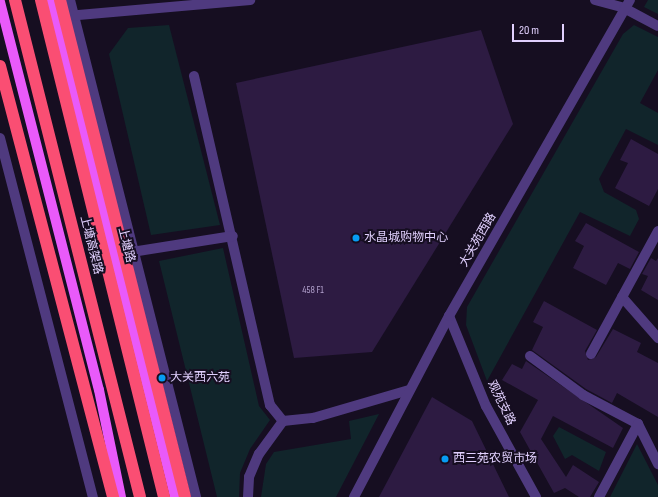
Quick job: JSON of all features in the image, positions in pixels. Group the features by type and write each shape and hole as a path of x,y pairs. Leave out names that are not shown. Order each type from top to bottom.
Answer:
{"highway":[{"name":"上塘高架路","path":"15,0 140,497"},
{"name":"上塘高架路","path":"41,0 164,497"},
{"path":"60,0 185,497"},
{"path":"0,66 113,497"}],"main road":[{"name":"上塘路","path":"51,0 175,497"},
{"path":"0,2 99,390 121,497"}],"street":[{"path":"70,0 132,252 196,497"},
{"path":"55,17 250,0"},
{"path":"594,0 627,4 658,26"},
{"name":"大关苑西路","path":"354,497 449,316 627,4"},
{"path":"194,76 233,236 270,405 283,421"},
{"path":"0,138 93,497"},
{"path":"591,354 658,231"},
{"path":"132,252 233,236"},
{"path":"622,297 658,338"},
{"name":"观苑支路","path":"449,316 486,406 536,497"},
{"path":"530,356 583,395 638,424 658,464"},
{"path":"248,497 249,477 259,454 283,421 312,418 409,390"},
{"path":"599,497 638,424"}],"shaded area":[{"path":"648,0 658,0 658,14 644,7"},
{"path":"169,25 220,225 151,235 109,54 128,28"},
{"path":"634,25 658,37 658,70 640,103 658,113 658,145 626,129 599,179 604,192 636,210 639,219 630,236 580,212 487,381 466,325 467,307 623,34"},
{"path":"223,248 259,406 270,420 250,449 240,473 239,497 217,497 159,261"},
{"path":"379,414 336,497 261,497 266,464 274,452 351,439 349,421"},
{"path":"559,427 606,452 599,471 572,455 565,459 553,436"},
{"path":"637,444 658,485 658,497 610,497"}],"building":[{"name":"水晶城购物中心","path":"481,30 513,124 372,352 294,358 236,83"},
{"path":"631,139 658,154 658,189 649,206 615,188 628,163 620,160"},
{"path":"586,223 639,252 630,269 618,263 606,285 573,268 584,246 575,241"},
{"path":"651,258 656,261 658,258 658,300 641,290 648,276 642,274"},
{"path":"544,301 597,330 585,351 588,360 596,357 613,329 641,343 637,352 658,363 658,417 617,393 612,403 586,389 532,350 543,327 533,322"},
{"path":"526,361 623,428 613,448 553,416 541,439 566,477 573,465 599,482 590,497 579,497 565,488 554,493 520,432 538,400 502,380 512,364 522,369"},
{"name":"西三苑农贸市场","path":"432,397 472,421 509,497 379,497"}],"place":[{"name":"水晶城购物中心","path":"356,238"},
{"name":"大关西六苑","path":"162,378"},
{"name":"西三苑农贸市场","path":"445,459"}]}
